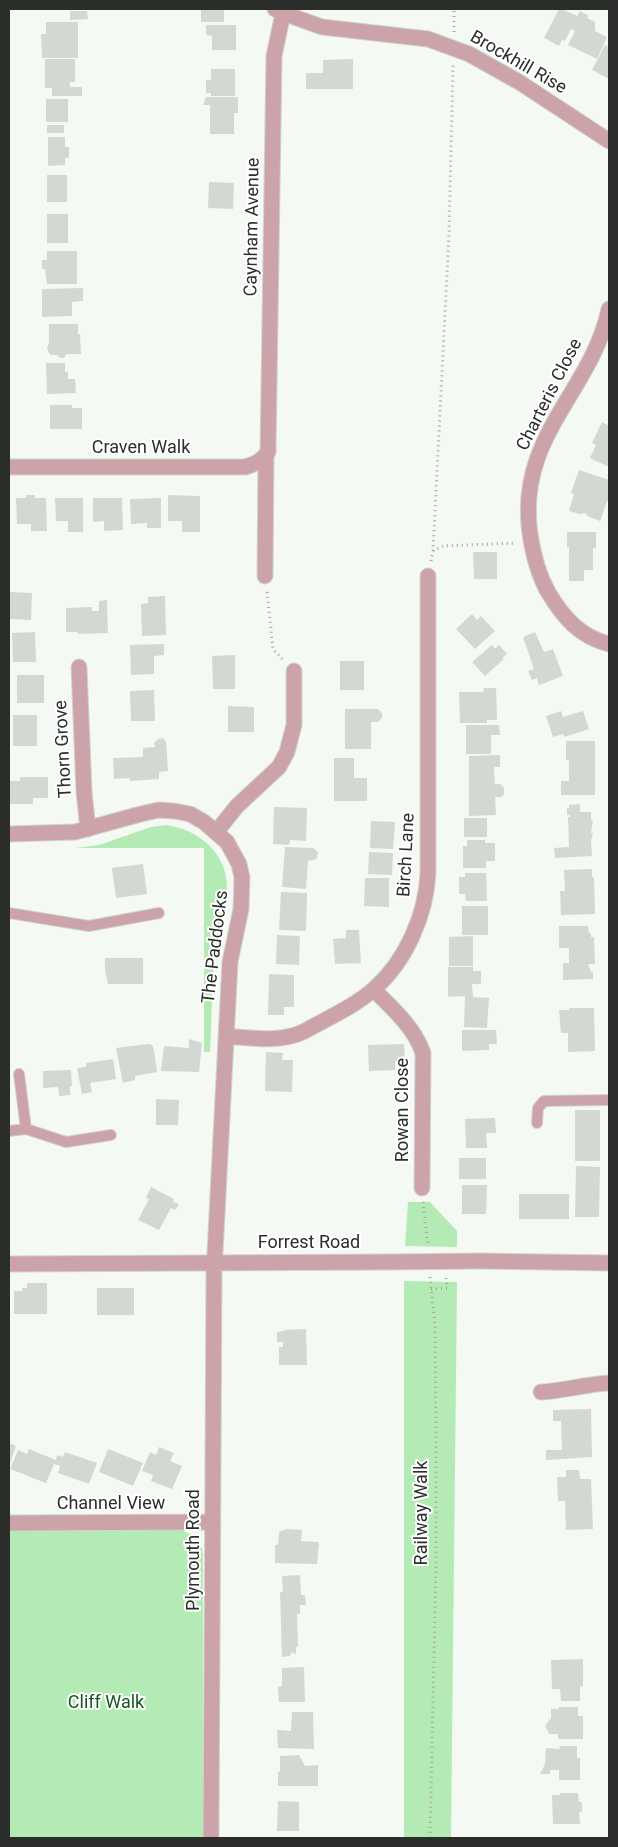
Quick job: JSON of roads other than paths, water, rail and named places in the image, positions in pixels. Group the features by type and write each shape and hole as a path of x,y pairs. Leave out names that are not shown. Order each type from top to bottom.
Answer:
{"street":[{"name":"Brockhill Rise","path":"279,11 322,27 428,40 469,54 519,82 609,141"},
{"name":"Caynham Avenue","path":"265,576 274,56 279,11"},
{"name":"Charteris Close","path":"609,309 593,353 547,432 532,475 528,497 532,543 539,573 556,605 576,628 587,636 609,644"},
{"name":"Craven Walk","path":"9,467 245,467 255,464 267,453"},
{"name":"Birch Lane","path":"226,1036 282,1038 294,1036 374,990 396,964 416,928 428,888 428,576"},
{"name":"Thorn Grove","path":"80,667 84,792 88,829"},
{"path":"217,831 237,806 278,767 287,752 294,725 294,671"},
{"name":"The Paddocks","path":"9,834 58,834 88,829 158,810 166,810 190,814 204,822 217,831 234,852 242,877 241,909 230,962 215,1262"},
{"name":"Rowan Close","path":"374,990 409,1026 418,1039 423,1053 422,1188"},
{"name":"Plymouth Road","path":"211,1838 215,1262"},
{"name":"Forrest Road","path":"9,1264 609,1262"},
{"path":"542,1392 561,1391 583,1385 609,1383"},
{"name":"Channel View","path":"9,1524 213,1522"}],"lane":[{"path":"9,913 89,926 159,913"},
{"path":"20,1074 26,1129"},
{"path":"537,1124 538,1108 544,1101 609,1100"},
{"path":"9,1131 26,1129 66,1142 111,1135"}],"park label":[{"name":"Cliff Walk","path":"106,1703"}]}
